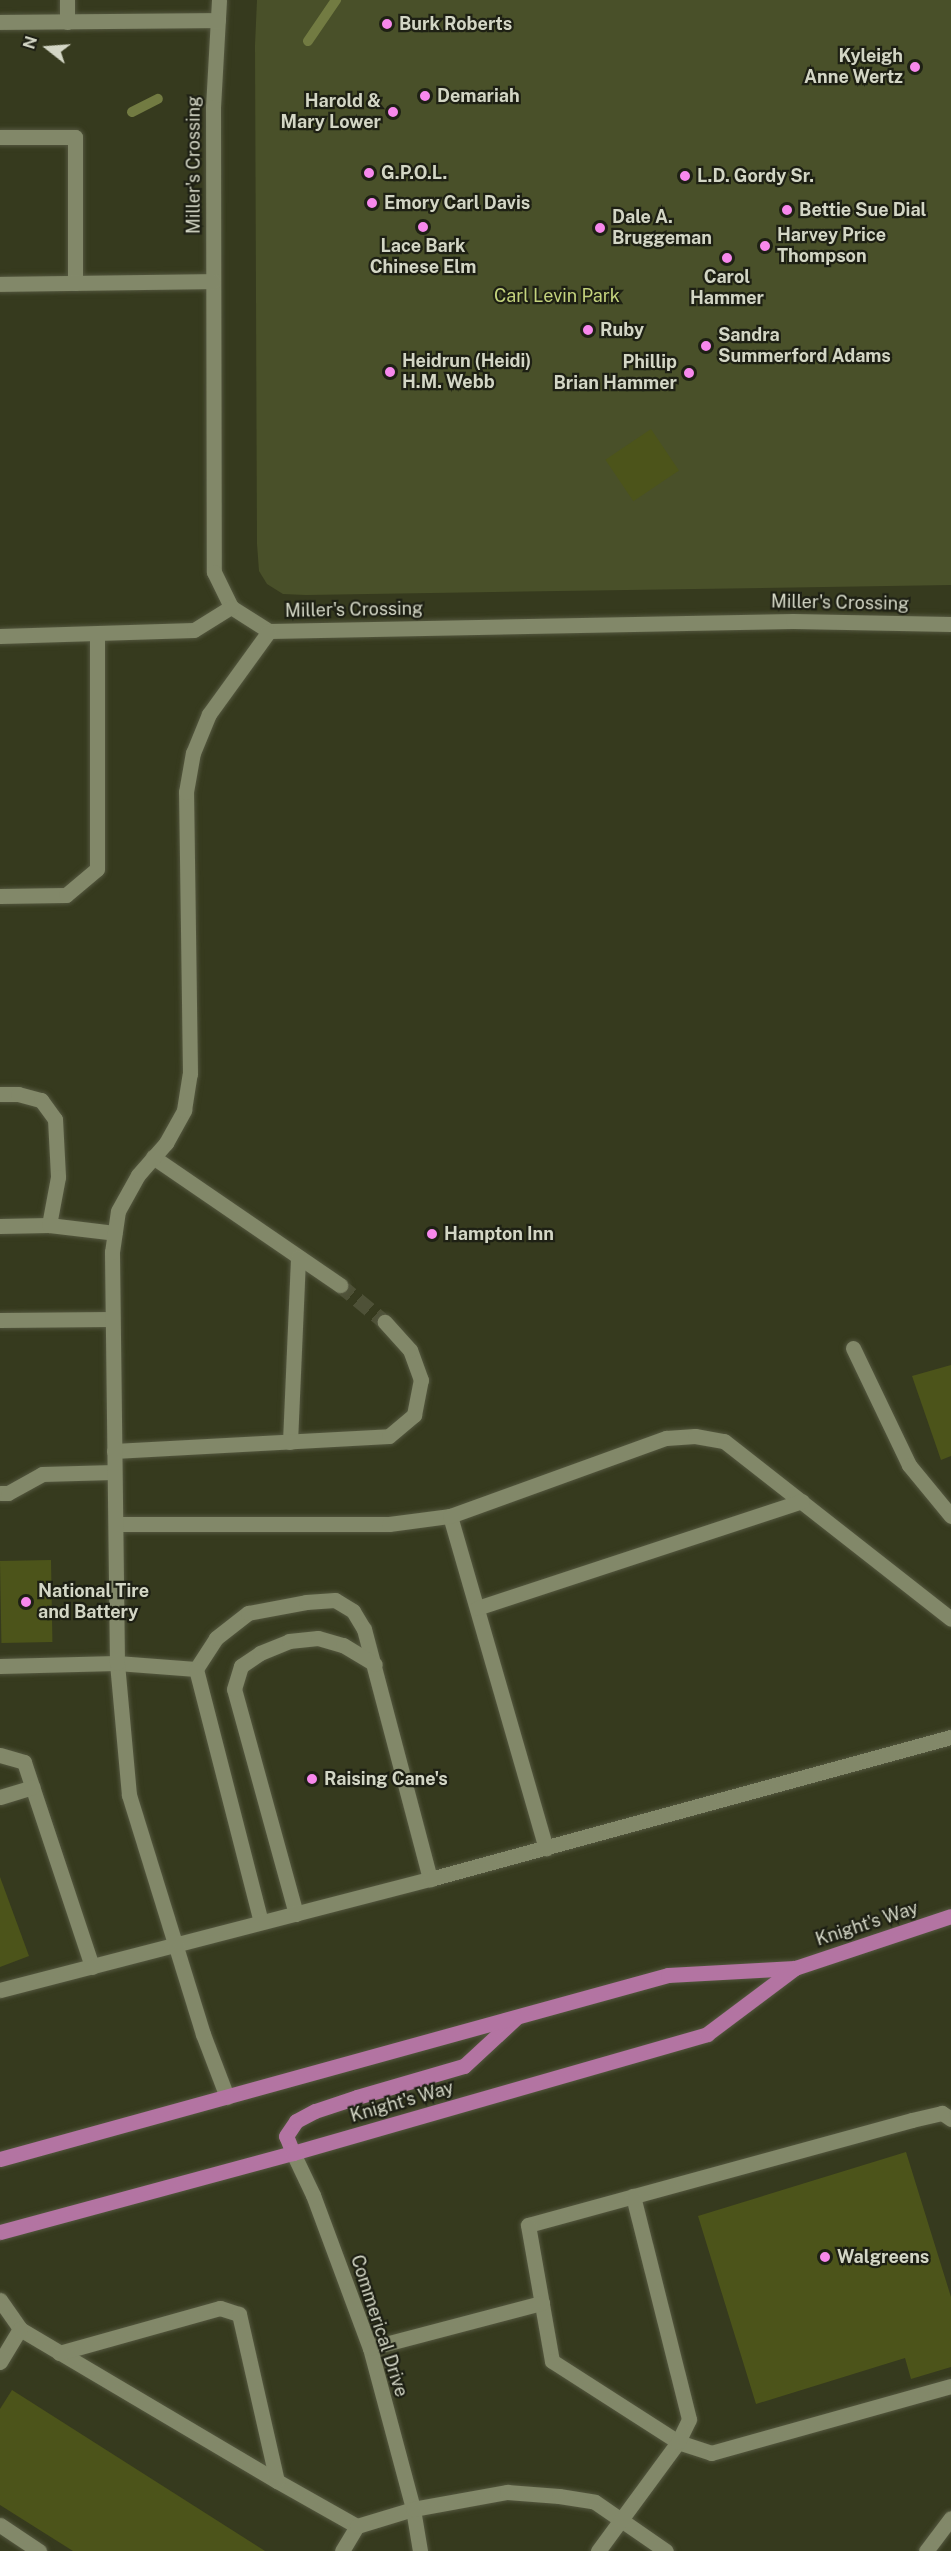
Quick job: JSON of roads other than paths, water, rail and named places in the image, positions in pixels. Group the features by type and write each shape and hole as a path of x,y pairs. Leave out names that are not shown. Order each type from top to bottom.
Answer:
{"main road":[{"name":"Knight's Way","path":"0,2159 668,1975 795,1968 951,1917"},
{"name":"Knight's Way","path":"0,2232 293,2154 707,2034 795,1968"},
{"path":"293,2154 286,2136 296,2121 315,2111 357,2097 465,2066 519,2015"}],"street":[{"path":"67,0 67,22"},
{"name":"Miller's Crossing","path":"219,0 213,107 214,572 231,607 269,631 793,621 951,624"},
{"path":"0,22 218,20"},
{"path":"0,137 75,137 75,283"},
{"path":"0,284 213,281"},
{"path":"0,636 97,635 194,630 231,607"},
{"path":"227,2097 203,2034 129,1795 117,1663 112,1319 118,1211 138,1175 166,1143 184,1110 190,1074 186,792 193,753 209,714 269,631"},
{"path":"0,896 66,895 97,869 97,635"},
{"path":"0,1094 18,1094 41,1100 55,1119 58,1177 49,1226"},
{"path":"153,1157 340,1284"},
{"path":"0,1226 49,1226 115,1233"},
{"path":"290,1442 298,1257"},
{"path":"0,1320 112,1319"},
{"path":"114,1451 389,1436 414,1415 421,1380 410,1350 385,1322"},
{"path":"853,1348 909,1465 951,1516"},
{"path":"116,1524 389,1524 450,1516 666,1438 695,1436 724,1441 951,1619"},
{"path":"0,1493 8,1493 42,1474 114,1472"},
{"path":"477,1608 802,1501"},
{"path":"450,1516 546,1848"},
{"path":"261,1922 196,1669 216,1638 248,1613 306,1602 335,1600 353,1611 364,1629 375,1664 430,1879"},
{"path":"296,1914 234,1689 241,1666 260,1653 289,1641 318,1638 343,1645 375,1664"},
{"path":"0,1666 117,1663 196,1669"},
{"path":"0,1990 430,1879 951,1737"},
{"path":"0,1755 24,1762 92,1967"},
{"path":"0,1797 32,1787"},
{"path":"951,2119 942,2113 922,2118 528,2225 552,2361 678,2442 711,2453 951,2386"},
{"name":"Commerical Drive","path":"293,2154 313,2195 370,2348 413,2509 420,2551"},
{"path":"598,2551 678,2442 689,2419 633,2196"},
{"path":"0,2300 7,2306 20,2329 357,2526"},
{"path":"370,2348 542,2303"},
{"path":"59,2353 220,2308 239,2314 277,2481"},
{"path":"0,2362 20,2329"},
{"path":"342,2551 357,2526 413,2509 507,2492 559,2496 595,2502 666,2551"},
{"path":"926,2551 951,2518"},
{"path":"0,2525 39,2551"}],"waterway":[{"path":"308,41 336,0"},
{"path":"132,112 158,99"}],"tunnel":[{"path":"340,1285 385,1322"}],"place":[{"name":"Burk Roberts","path":"387,24"},
{"name":"Kyleigh Anne Wertz","path":"915,67"},
{"name":"Demariah","path":"425,96"},
{"name":"Harold & Mary Lower","path":"393,112"},
{"name":"G.P.O.L.","path":"369,173"},
{"name":"L.D. Gordy Sr.","path":"685,176"},
{"name":"Emory Carl Davis","path":"372,203"},
{"name":"Bettie Sue Dial","path":"787,210"},
{"name":"Lace Bark Chinese Elm","path":"423,227"},
{"name":"Dale A. Bruggeman","path":"600,228"},
{"name":"Harvey Price Thompson","path":"765,246"},
{"name":"Carol Hammer","path":"727,258"},
{"name":"Ruby","path":"588,330"},
{"name":"Sandra Summerford Adams","path":"706,346"},
{"name":"Heidrun (Heidi) H.M. Webb","path":"390,372"},
{"name":"Phillip Brian Hammer","path":"689,373"},
{"name":"Hampton Inn","path":"432,1234"},
{"name":"National Tire and Battery","path":"26,1602"},
{"name":"Raising Cane's","path":"312,1779"},
{"name":"Walgreens","path":"825,2257"}],"park label":[{"name":"Carl Levin Park","path":"557,296"}]}
